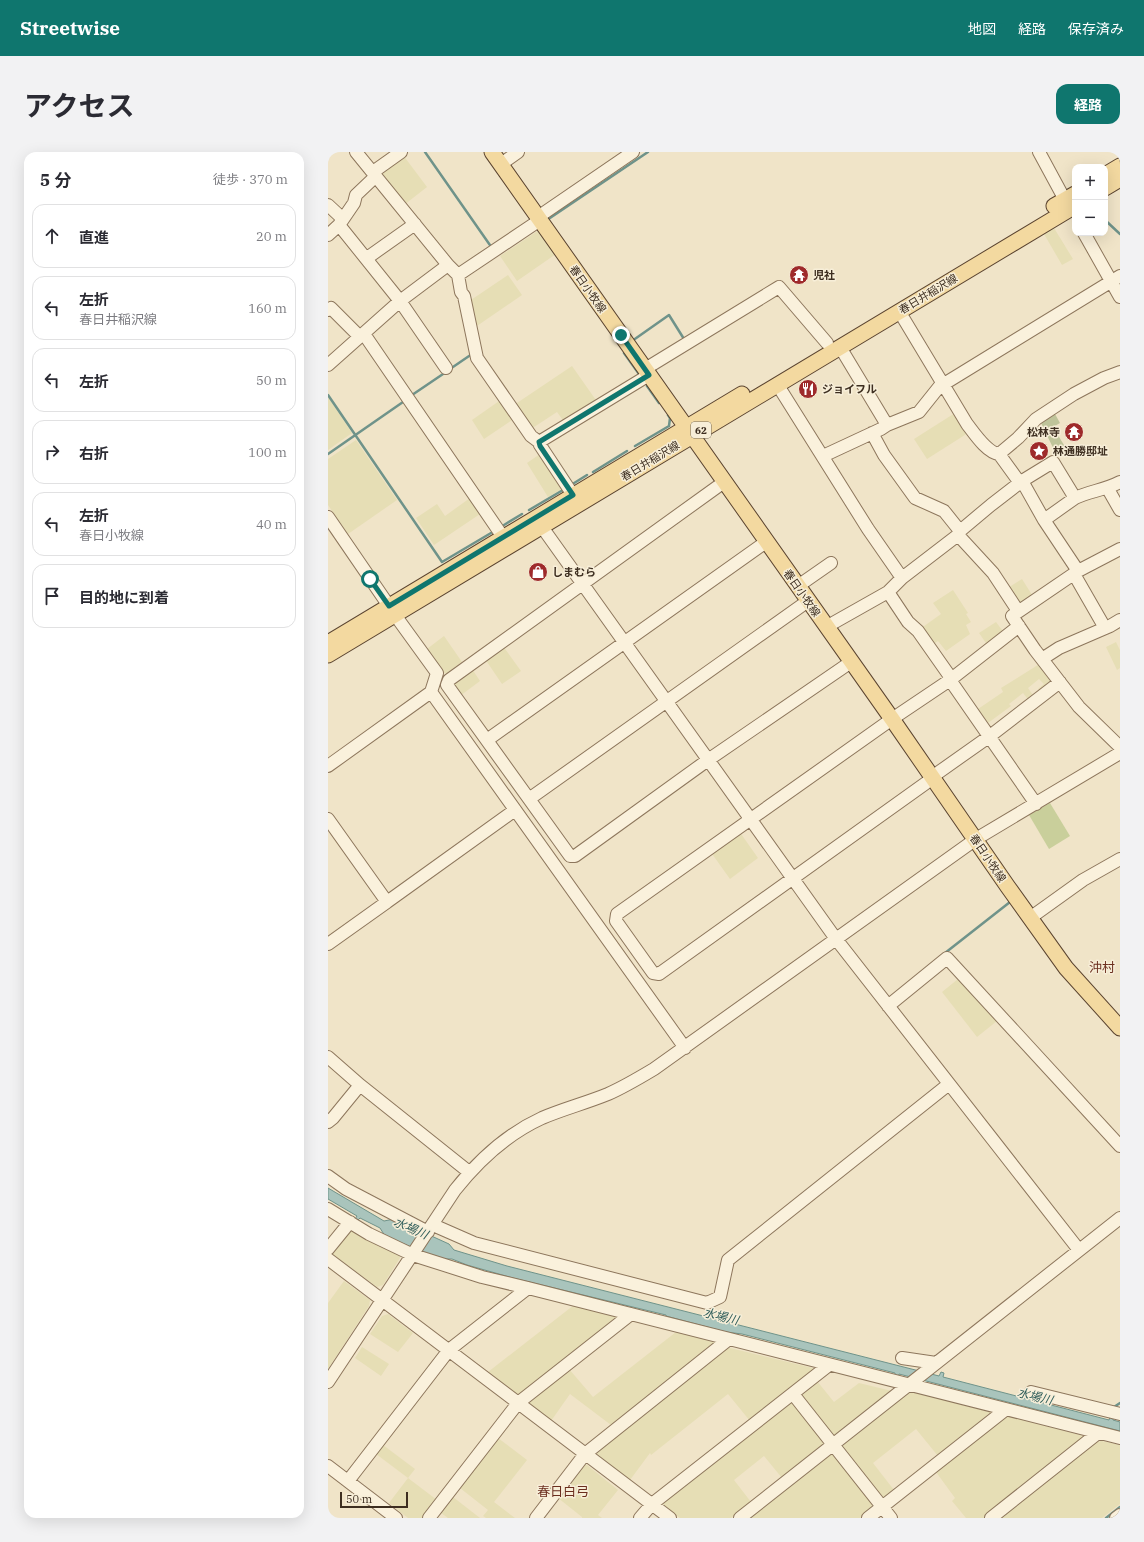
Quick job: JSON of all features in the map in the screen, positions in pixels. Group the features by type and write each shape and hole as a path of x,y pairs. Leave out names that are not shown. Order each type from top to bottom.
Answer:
{"main road":[{"name":"春日小牧線","path":"496,158 826,627 892,718 1030,918 1066,968 1119,1026"},
{"path":"1108,173 1120,166"},
{"path":"1108,186 1120,179"},
{"name":"春日井稲沢線","path":"328,655 392,610 503,537 573,495 777,384 834,345 899,311 1072,205"},
{"name":"春日井稲沢線","path":"328,643 392,610 542,527 689,432 1072,205"}],"street":[{"path":"356,152 448,265 458,275 477,358 531,436 539,442 540,446 573,495"},
{"path":"328,235 341,222 354,203 356,195 375,174 400,152"},
{"path":"496,158 518,152"},
{"path":"458,275 633,152"},
{"path":"1039,152 1072,205"},
{"path":"328,205 366,258 400,301 446,368"},
{"path":"366,258 415,224"},
{"path":"1086,236 1116,279 1120,297"},
{"path":"328,365 400,301 448,265"},
{"path":"823,456 887,425 919,412 939,387 1116,279"},
{"path":"539,442 779,287 834,345 887,425"},
{"path":"328,310 330,308 362,336 503,537"},
{"path":"899,311 967,424 980,441 994,454 999,454 1021,482 1076,572 1105,628"},
{"path":"999,454 1018,438 1036,419 1074,394 1104,378 1120,372"},
{"path":"777,384 868,529 902,578"},
{"path":"872,433 884,454 916,498 944,511 959,533 993,573 1018,611"},
{"path":"826,627 888,592 902,578 959,533 991,505 1021,482 1053,462 1075,498"},
{"path":"724,482 449,680 447,685 570,856 574,856 708,760 851,662"},
{"path":"1044,520 1082,494 1108,488 1120,482"},
{"path":"1108,488 1120,510"},
{"path":"328,517 437,673 431,692 328,766"},
{"path":"542,527 836,940 1079,1250"},
{"path":"487,740 766,542"},
{"path":"328,1382 455,1190 469,1172 489,1153 526,1126 542,1118 608,1094 654,1069 976,840 1120,753 1060,682 1012,616 1076,572 1120,549"},
{"path":"798,586 831,563"},
{"path":"888,592 908,622 918,631 1036,804"},
{"path":"529,799 808,601"},
{"path":"1042,659 1059,648 1120,620"},
{"path":"1019,626 950,679 892,718 618,914 616,921 653,973 659,974 793,879 990,736 1060,682"},
{"path":"431,692 685,1048"},
{"path":"328,944 515,810"},
{"path":"328,820 387,902"},
{"path":"1030,918 1083,880 1120,859"},
{"path":"888,1006 947,958 1120,1146"},
{"path":"328,1057 360,1085 469,1172"},
{"path":"328,1176 346,1189 430,1229 474,1242 708,1303 720,1297 728,1260 949,1084"},
{"path":"328,1122 360,1085"},
{"path":"328,1209 369,1234 413,1255 482,1277 829,1365 909,1383 1004,1410 1120,1438"},
{"path":"740,1518 909,1383 1120,1218"},
{"path":"328,1249 350,1222"},
{"path":"328,1259 670,1518"},
{"path":"348,1481 449,1350 528,1288"},
{"path":"429,1518 518,1403 631,1314"},
{"path":"536,1518 585,1454 729,1339"},
{"path":"902,1358 934,1364"},
{"path":"640,1518 652,1504 829,1365"},
{"path":"1031,1392 1119,1413"},
{"path":"793,1394 891,1518"},
{"path":"868,1518 1004,1410"},
{"path":"991,1518 1098,1433"},
{"path":"328,1466 396,1518"},
{"path":"1116,1518 1120,1515"}],"shaded area":[{"path":"403,155 427,187 404,205 378,173"},
{"path":"1054,228 1073,259 1062,265 1044,234"},
{"path":"539,230 556,254 517,281 500,256"},
{"path":"508,275 522,295 474,328 468,302"},
{"path":"572,366 598,403 565,423 557,412 531,429 514,405"},
{"path":"328,397 352,433 328,450"},
{"path":"502,399 515,418 484,439 472,420"},
{"path":"955,413 968,433 927,459 914,439"},
{"path":"356,440 397,500 348,534 328,505 328,459"},
{"path":"540,454 562,489 548,497 527,463"},
{"path":"470,498 480,514 434,545 416,518 437,504 445,516"},
{"path":"1022,579 1034,598 1020,607 1006,589"},
{"path":"953,590 968,613 966,614 971,622 966,625 970,634 946,651 938,641 932,645 920,629 941,614 933,603"},
{"path":"996,622 1005,634 988,646 979,633"},
{"path":"444,636 462,662 447,673 444,673 427,649"},
{"path":"1116,642 1120,650 1120,668 1117,670 1106,647"},
{"path":"503,646 521,671 502,684 485,659"},
{"path":"1041,663 1054,679 1041,693 1038,689 1044,684 1039,679 1028,688 1035,698 1030,702 1023,693 1009,704 1011,706 988,723 978,709 1003,692 1001,688"},
{"path":"472,669 480,681 460,696 453,685 454,682"},
{"path":"739,831 758,858 730,879 710,851"},
{"path":"958,979 997,1021 977,1037 942,992"},
{"path":"354,1227 399,1252 400,1258 383,1285 377,1287 332,1254"},
{"path":"344,1281 370,1300 369,1306 328,1369 328,1303"},
{"path":"574,1305 618,1317 522,1394 516,1394 488,1372"},
{"path":"388,1314 413,1333 398,1352 370,1334 382,1316"},
{"path":"676,1332 716,1342 611,1425 570,1394 551,1421 529,1405 529,1400 569,1369 593,1397"},
{"path":"362,1347 389,1364 381,1376 355,1358"},
{"path":"726,1347 817,1369 750,1421 728,1394 651,1455 650,1453 630,1480 596,1455 597,1449"},
{"path":"817,1381 834,1402 859,1383 892,1391 837,1435 832,1435 802,1396 802,1392"},
{"path":"909,1391 993,1413 938,1456 916,1429 873,1463 894,1490 885,1498 881,1497 842,1447 844,1441"},
{"path":"790,1403 794,1403 824,1442 823,1445 782,1478 764,1456 734,1480 751,1502 731,1518 680,1518 663,1506 664,1502"},
{"path":"1007,1416 1084,1436 1085,1438 984,1518 966,1518 952,1501 955,1498 936,1472"},
{"path":"498,1438 527,1460 494,1502 515,1518 486,1518 483,1516 488,1510 460,1488"},
{"path":"1102,1441 1120,1445 1120,1504 1102,1518 999,1518 1095,1442"},
{"path":"383,1445 415,1469 408,1478 376,1454"},
{"path":"830,1454 834,1454 873,1505 872,1508 860,1518 749,1518"},
{"path":"583,1465 587,1465 618,1490 598,1515 602,1518 582,1518 558,1498"},
{"path":"408,1478 437,1500 423,1518 408,1518 389,1503"},
{"path":"453,1497 480,1518 448,1518 441,1513"}],"green space":[{"path":"1055,414 1060,423 1053,427 1067,450 1057,456 1041,423"},
{"path":"1050,803 1070,836 1049,849 1029,815"}],"water":[{"name":"水場川","path":"328,1188 384,1221 394,1219 449,1244 454,1250 507,1266 939,1376 941,1372 944,1373 943,1377 1109,1420 1110,1417 1113,1418 1113,1420 1120,1422 1120,1431 899,1374 898,1378 895,1377 895,1373 513,1278 467,1265 452,1259 439,1259 385,1236 380,1228 360,1218 358,1220 355,1219 357,1216 328,1199"}],"waterway":[{"path":"425,152 492,248"},
{"path":"547,220 648,152"},
{"path":"1108,223 1120,234"},
{"path":"632,341 669,315 684,339"},
{"path":"450,369 472,354 471,353"},
{"path":"624,353 639,374"},
{"path":"412,395 446,372"},
{"path":"647,386 659,403"},
{"path":"328,395 442,562 491,533"},
{"path":"328,454 403,402"},
{"path":"635,446 669,426 670,418 668,415"},
{"path":"593,472 627,451"},
{"path":"571,485 587,475"},
{"path":"529,510 563,490 562,488"},
{"path":"504,525 522,514"},
{"path":"945,953 1010,902"},
{"path":"1114,1407 1120,1403"},
{"path":"1106,1518 1120,1507"}],"place":[{"name":"児社","path":"799,275"},
{"name":"ジョイフル","path":"808,389"},
{"name":"松林寺","path":"1074,432"},
{"name":"林通勝邸址","path":"1039,451"},
{"name":"しまむら","path":"538,572"}],"district":[{"name":"沖村","path":"1102,967"},
{"name":"春日白弓","path":"563,1491"}],"route":[{"path":"370,579 389,606 573,495 540,446 539,442 649,375 621,335"}]}
